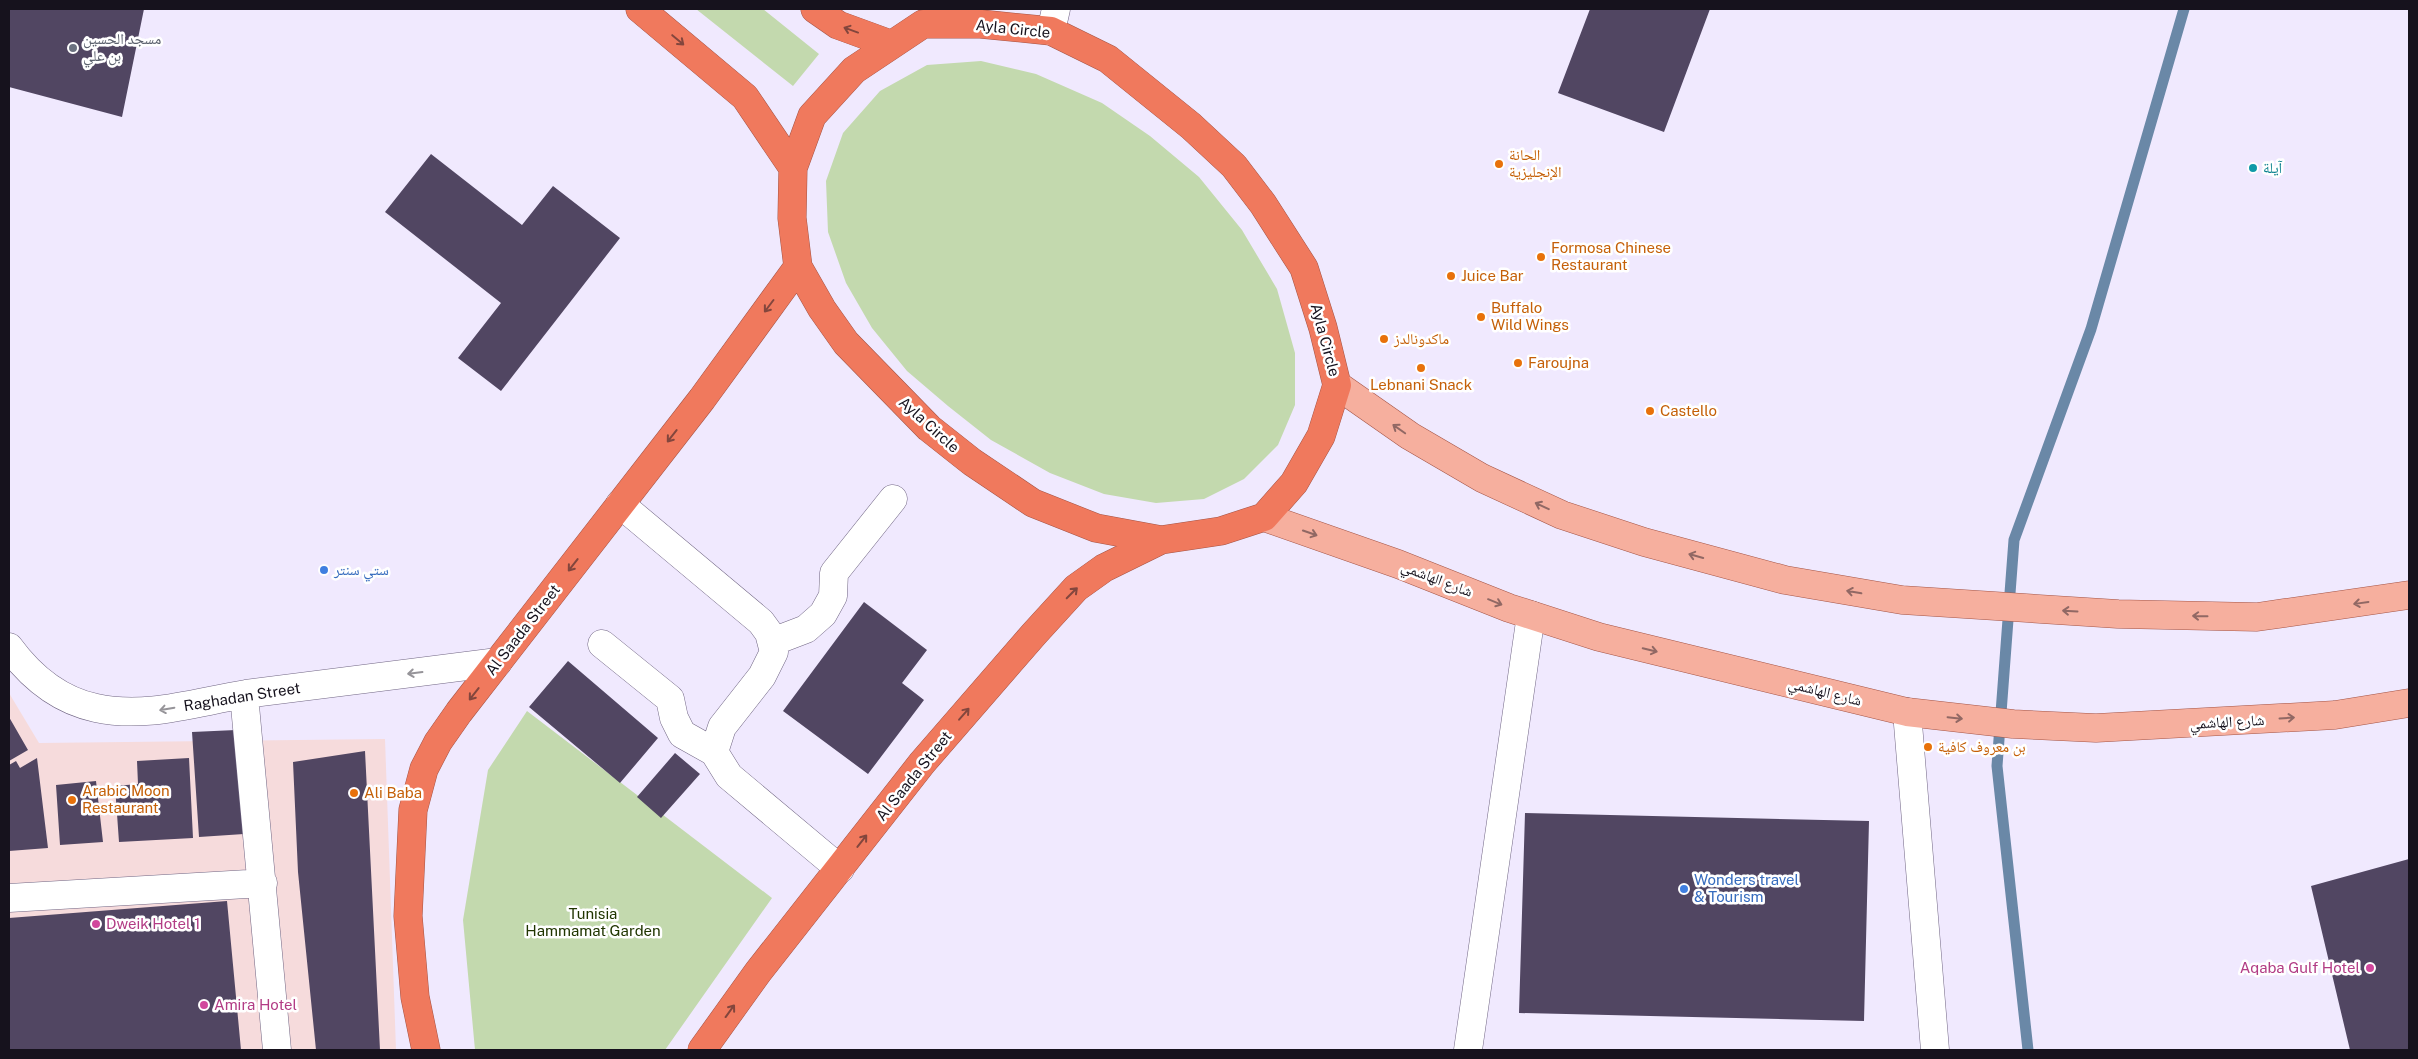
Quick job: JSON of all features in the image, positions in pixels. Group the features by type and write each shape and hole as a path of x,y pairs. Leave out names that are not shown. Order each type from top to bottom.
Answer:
{"highway":[{"path":"640,9 745,97 793,168"},
{"path":"815,9 838,25 890,44"},
{"name":"Ayla Circle","path":"1054,20 1108,59 1191,126 1234,166 1263,204 1304,268 1323,328 1336,385 1321,436 1294,483 1264,517 1221,531 1161,540 1096,528 1033,503 972,462 929,428 846,343 822,309 798,267 792,218 793,168 812,116 854,70 890,44 923,24 981,24 1054,20"},
{"name":"Al Saada Street","path":"426,1050 415,997 408,916 410,845 415,801 424,769 438,742 702,399 798,267"},
{"name":"Al Saada Street","path":"702,1050 758,972 922,763 1076,588 1104,568 1161,540"}],"main road":[{"path":"1336,385 1410,436 1482,478 1562,515 1644,542 1785,580 1902,600 2118,614 2257,617 2409,595"},
{"name":"شارع الهاشمي","path":"1264,517 1398,564 1531,615 1609,640 1907,712 2013,724 2096,728 2335,715 2409,703"}],"street":[{"path":"772,642 806,629 823,614 833,596 834,573 893,499"},
{"path":"620,504 761,622 769,633 774,652 762,676 722,727 714,752"},
{"path":"1468,1050 1531,615"},
{"path":"602,644 670,699 674,718 682,734 714,752 729,776 840,869"},
{"name":"Raghadan Street","path":"9,647 24,667 46,687 75,702 98,709 144,713 244,695 498,662"},
{"path":"244,695 263,883 277,1050"},
{"path":"1907,712 1935,1050"},
{"path":"9,898 263,883"}],"shaded area":[{"path":"9,693 39,743 385,739 396,1050 9,1050"}],"green space":[{"path":"696,9 763,9 819,54 793,86"},
{"path":"981,61 1036,74 1102,103 1150,136 1199,177 1242,230 1277,289 1295,353 1295,405 1278,445 1244,479 1204,499 1156,503 1104,494 1050,473 991,440 948,406 907,371 872,328 846,283 828,232 826,181 843,133 880,91 927,65"},
{"name":"Tunisia Hammamat Garden","path":"527,711 772,898 665,1050 475,1050 463,920 488,770"}],"building":[{"name":"مسجد الحسين بن علي","path":"9,9 144,9 122,117 9,87"},
{"path":"1590,9 1710,9 1664,132 1558,93"},
{"path":"431,154 522,225 553,186 620,238 501,391 458,358 501,303 385,212"},
{"path":"864,602 927,650 902,683 924,700 868,774 783,711"},
{"path":"568,661 658,738 620,783 529,707"},
{"path":"9,717 28,750 9,761"},
{"path":"236,730 244,834 199,837 192,732"},
{"path":"365,751 380,1050 316,1050 298,872 293,762"},
{"path":"675,753 700,774 661,818 637,797"},
{"path":"37,758 48,848 9,851 9,765 16,761 20,768"},
{"path":"189,758 193,838 119,842 115,786 138,784 137,761"},
{"path":"96,781 103,842 60,845 56,785"},
{"path":"1525,813 1869,821 1864,1021 1519,1013"},
{"name":"Aqaba Gulf Hotel","path":"2409,859 2409,1050 2350,1050 2311,886"},
{"path":"227,901 241,1050 9,1050 9,918"}],"waterway":[{"path":"2028,1050 1997,766 2014,540 2091,329 2184,9"}],"place":[{"name":"مسجد الحسين بن علي","path":"73,48"},
{"name":"الحانة الإنجليزية","path":"1499,164"},
{"name":"آيلة","path":"2253,168"},
{"name":"Formosa Chinese Restaurant","path":"1541,257"},
{"name":"Juice Bar","path":"1451,276"},
{"name":"Buffalo Wild Wings","path":"1481,317"},
{"name":"ماكدونالدز","path":"1384,339"},
{"name":"Faroujna","path":"1518,363"},
{"name":"Lebnani Snack","path":"1421,368"},
{"name":"Castello","path":"1650,411"},
{"name":"ستي سنتر","path":"324,570"},
{"name":"بن معروف كافية","path":"1928,747"},
{"name":"Ali Baba","path":"354,793"},
{"name":"Arabic Moon Restaurant","path":"72,800"},
{"name":"Wonders travel & Tourism","path":"1684,889"},
{"name":"Dweik Hotel 1","path":"96,924"},
{"name":"Aqaba Gulf Hotel","path":"2370,968"},
{"name":"Amira Hotel","path":"204,1005"}]}
